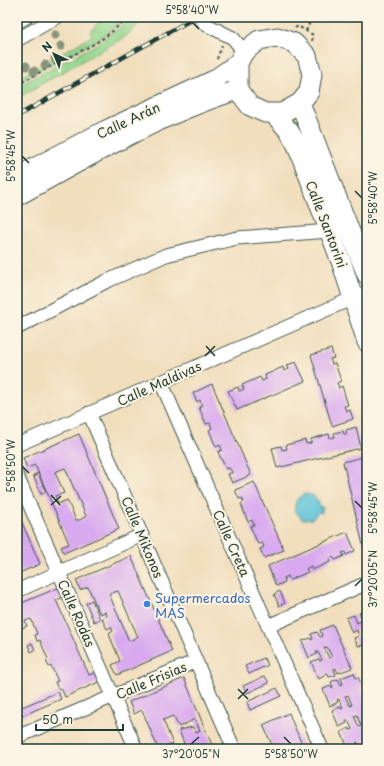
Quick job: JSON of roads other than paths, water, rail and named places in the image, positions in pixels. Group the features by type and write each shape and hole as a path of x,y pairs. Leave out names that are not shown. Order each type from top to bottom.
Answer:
{"street":[{"path":"17,22 26,17"},
{"path":"17,40 56,17"},
{"path":"200,17 205,24 233,38 241,57 238,90 250,106 265,113 282,113 300,103 309,92 312,74 307,56 294,43 277,37 259,40 241,57"},
{"name":"Calle Arán","path":"17,176 106,130 214,80 241,57"},
{"name":"Calle Arán","path":"17,196 121,139 203,101 238,90"},
{"name":"Calle Santorini","path":"300,103 367,275"},
{"name":"Calle Santorini","path":"273,113 289,131 297,145 330,231 360,295 367,342"},
{"path":"17,328 105,282 166,255 236,238 330,231"},
{"name":"Calle Maldivas","path":"17,445 360,295"},
{"name":"Calle Creta","path":"161,382 322,749"},
{"name":"Calle Mikonos","path":"89,413 234,749"},
{"name":"Calle Rodas","path":"17,476 136,749"},
{"path":"17,591 142,535"},
{"path":"268,626 367,583"},
{"name":"Calle Frisias","path":"17,737 196,660"}],"water":[{"path":"305,494 312,495 316,498 319,503 320,510 321,507 323,507 322,513 319,512 312,519 302,519 295,511 297,500"}],"railway":[{"path":"17,116 196,17"}],"place":[{"name":"Supermercados MAS","path":"147,604"}]}
